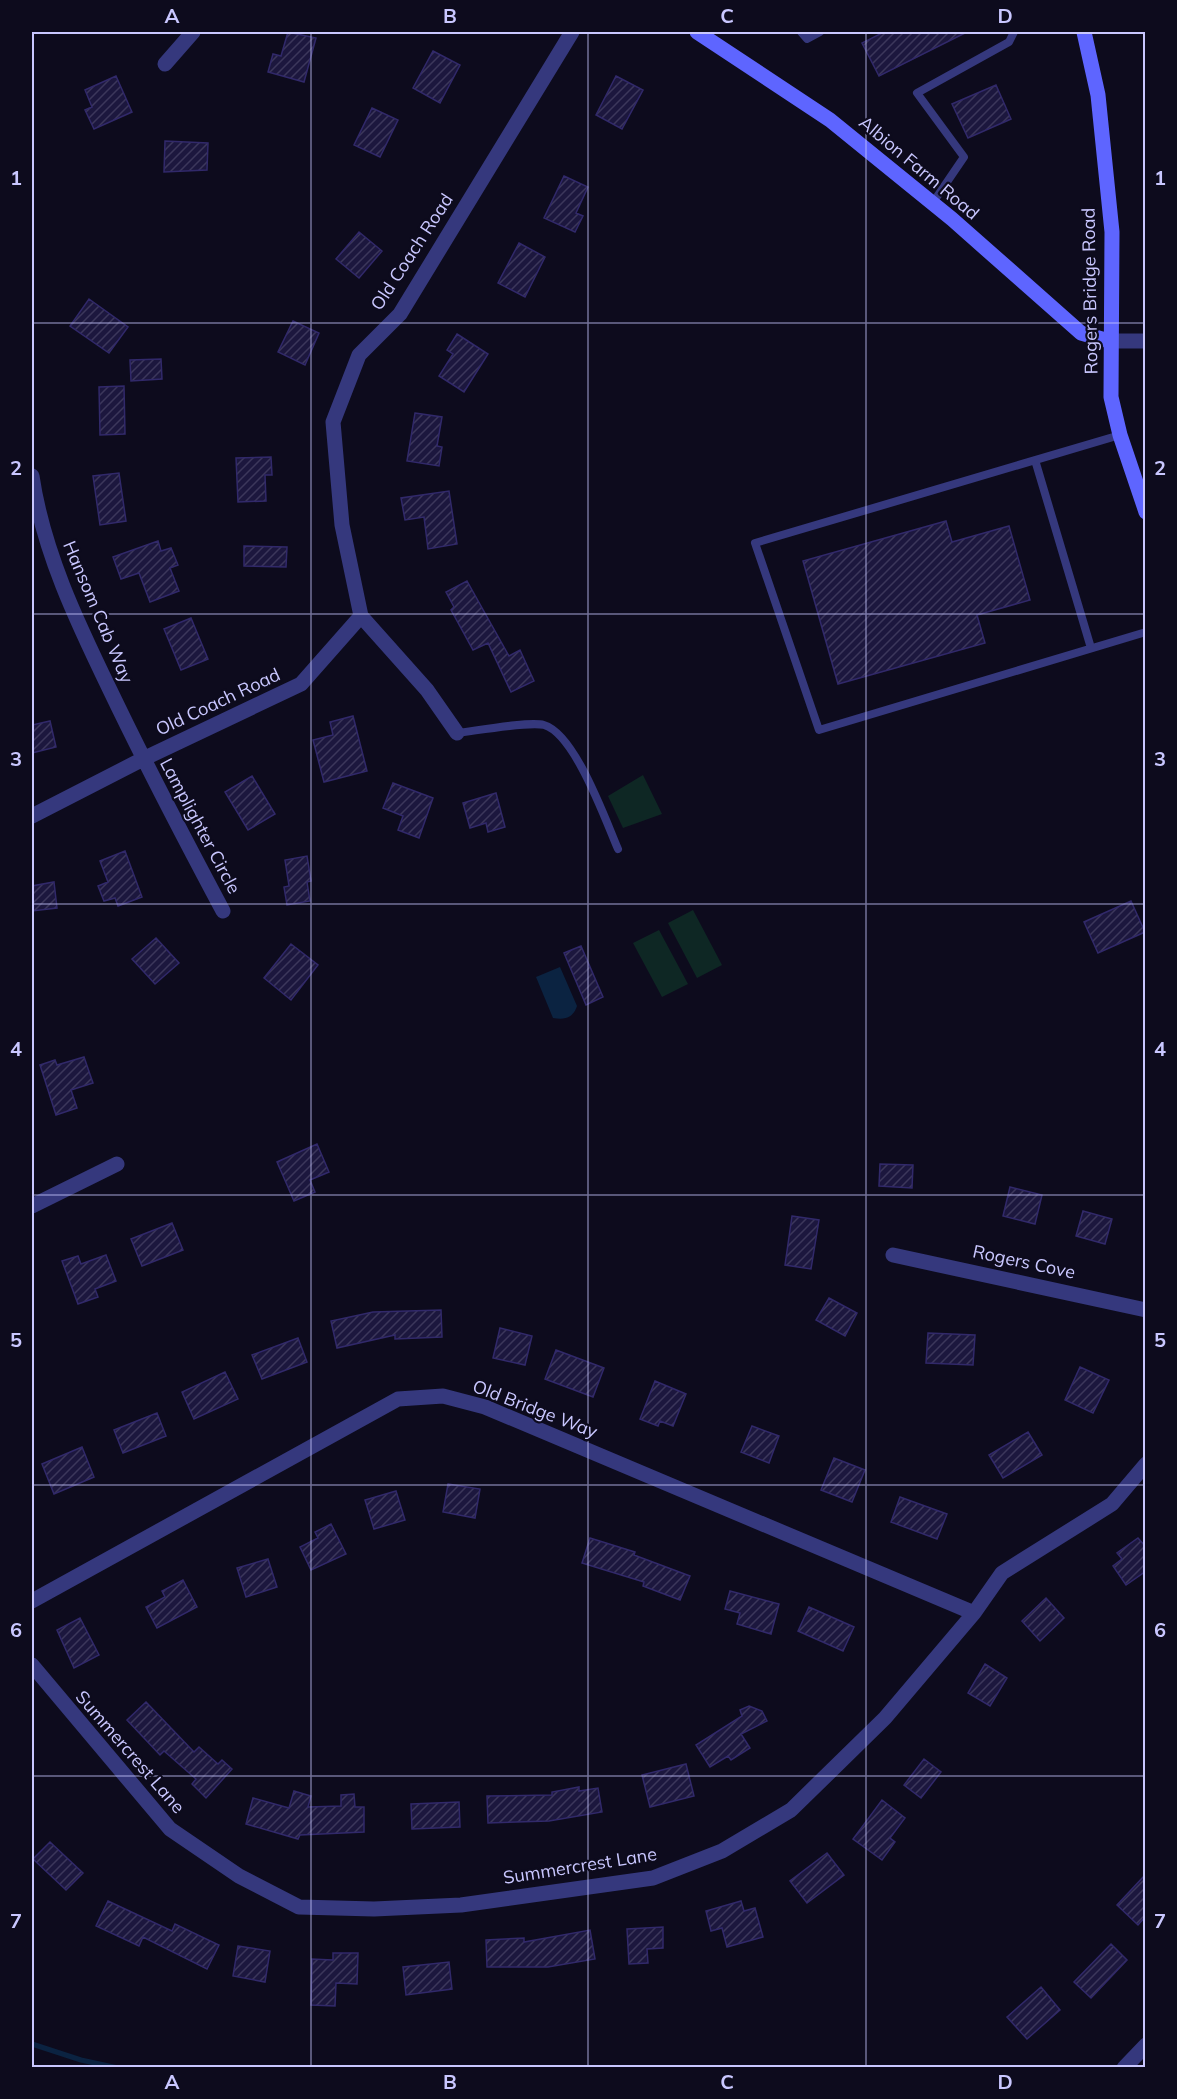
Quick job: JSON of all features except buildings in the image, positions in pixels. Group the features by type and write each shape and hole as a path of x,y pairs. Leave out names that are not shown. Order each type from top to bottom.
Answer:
{"street":[{"path":"165,64 193,32"},
{"name":"Old Coach Road","path":"32,816 143,759 301,684 361,616 342,525 333,422 359,355 400,314 572,32"},
{"name":"Albion Farm Road","path":"697,32 830,120 932,204 1080,333 1109,341"},
{"name":"Rogers Bridge Road","path":"1084,32 1098,95 1112,232 1109,341 1111,397 1120,435 1146,512"},
{"path":"1109,341 1146,341"},
{"name":"Hansom Cab Way","path":"32,476 38,517 79,626 143,759"},
{"path":"361,616 428,690 457,733"},
{"name":"Lamplighter Circle","path":"143,759 222,911"},
{"path":"32,1206 117,1164"},
{"name":"Rogers Cove","path":"893,1255 1146,1310"},
{"name":"Old Bridge Way","path":"32,1601 399,1398 443,1396 485,1407 974,1613"},
{"name":"Summercrest Lane","path":"32,1665 170,1829 238,1876 299,1907 374,1909 450,1905 653,1878 722,1851 791,1810 885,1718 974,1613 1002,1573 1112,1504 1146,1464"},
{"path":"1124,2067 1146,2045"}],"lane":[{"path":"801,32 807,39 820,32"},
{"path":"932,204 964,157 916,93 1009,42 1014,32"},
{"path":"1120,435 755,543 819,730 1146,632"},
{"path":"1035,460 1090,648"},
{"path":"457,733 542,724 555,730 582,765 618,849"}],"green space":[{"path":"643,775 662,814 623,828 608,796"},
{"path":"693,910 722,965 697,978 668,923"},
{"path":"659,930 688,984 662,997 633,943"}],"water":[{"path":"560,967 577,1006 571,1016 561,1019 553,1018 536,977"}],"waterway":[{"path":"32,2044 81,2060 118,2068"}]}
